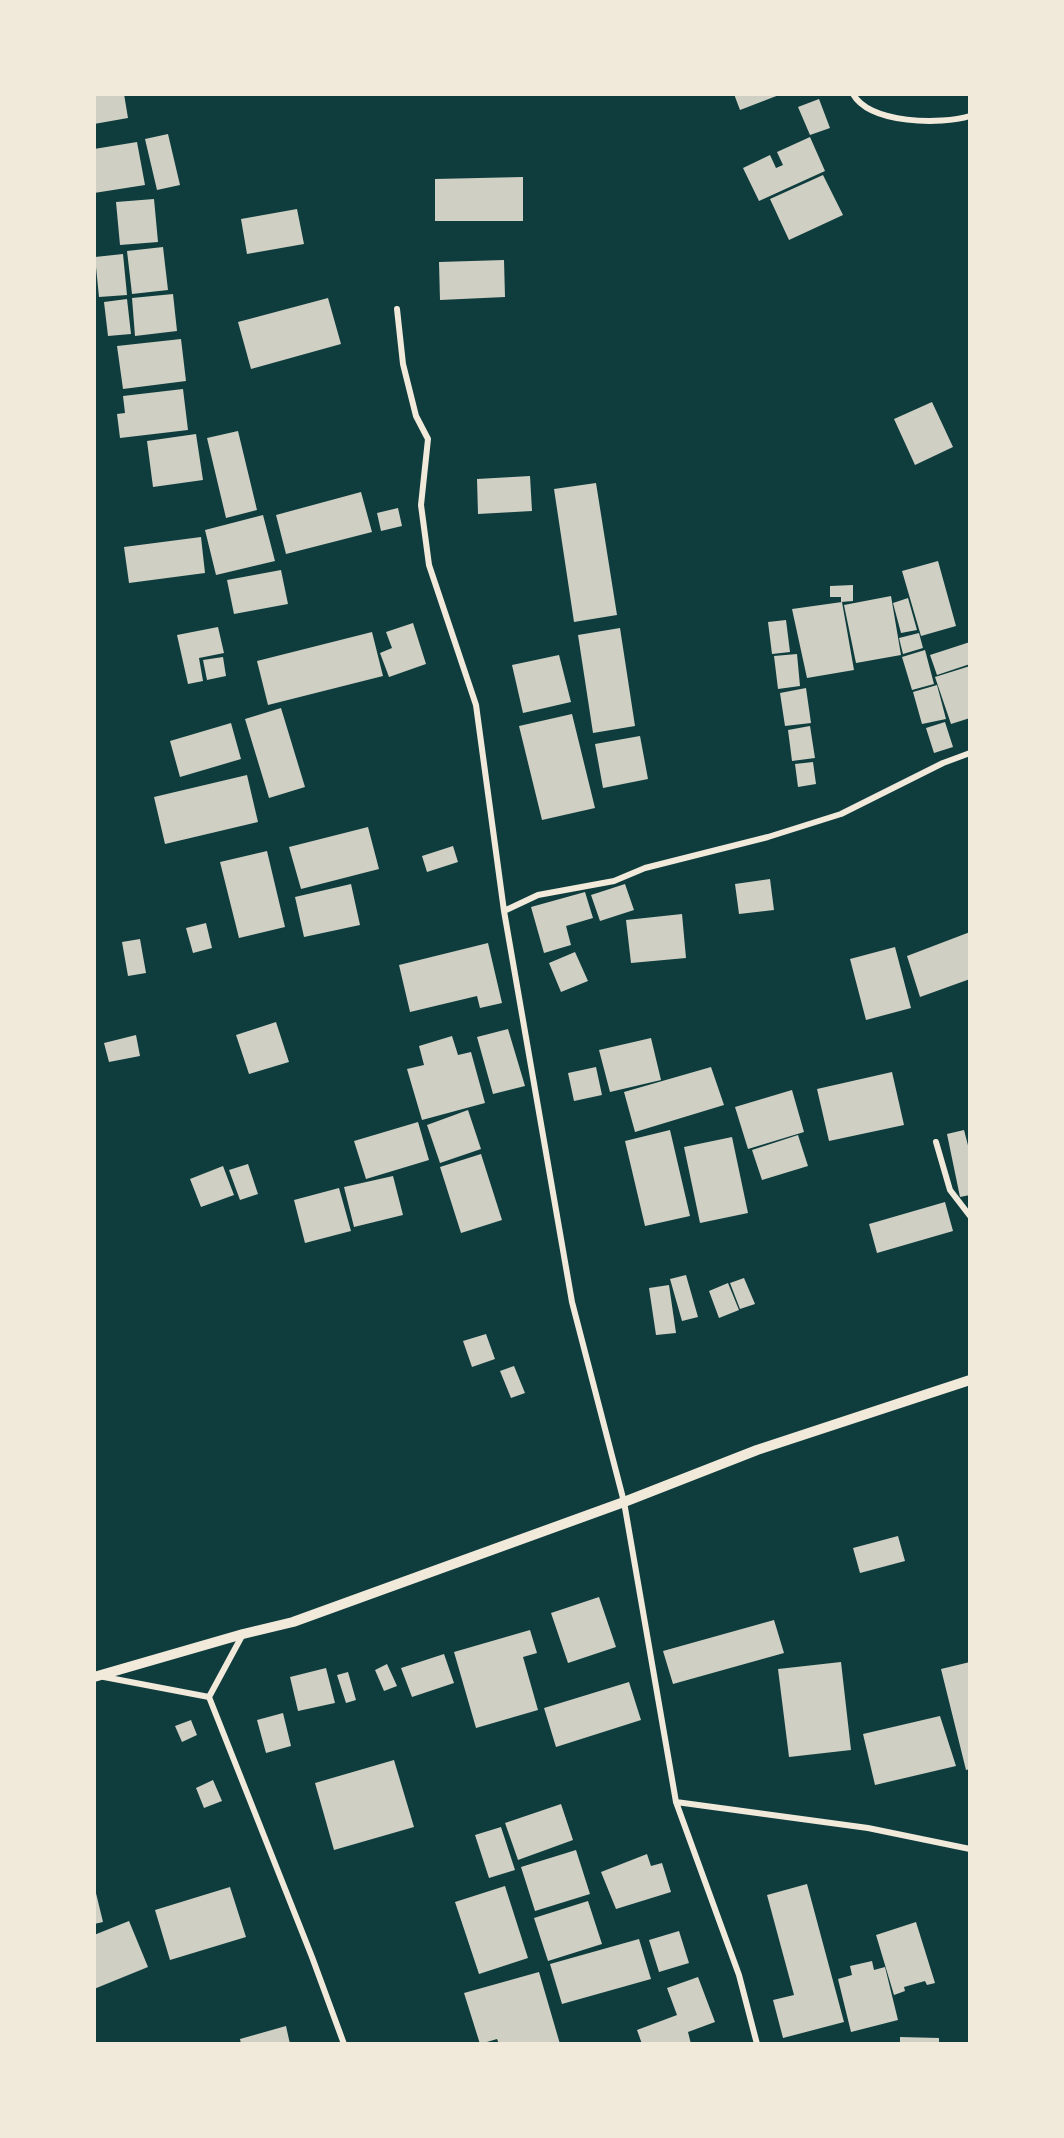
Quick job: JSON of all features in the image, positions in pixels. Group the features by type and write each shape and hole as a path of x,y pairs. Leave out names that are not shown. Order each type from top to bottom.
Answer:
{"street":[{"path":"852,94 855,99 878,114 915,122 959,120 969,116"},
{"path":"397,309 403,364 416,416 428,439 421,505 429,565 477,705 504,911 572,1302 624,1502 676,1802 739,1975 756,2043"},
{"path":"504,911 538,896 614,881 645,868 768,837 840,814 942,763 969,753"},
{"path":"936,1142 950,1190 969,1216"},
{"path":"96,1676 293,1622 624,1502 757,1450 969,1380"},
{"path":"243,1634 209,1697 344,2043"},
{"path":"96,1676 209,1697"},
{"path":"676,1802 868,1828 969,1849"}],"building":[{"path":"94,94 124,94 128,118 94,124"},
{"path":"734,94 779,94 779,95 740,110"},
{"path":"819,99 830,128 810,135 798,107"},
{"path":"168,134 180,185 157,190 145,139"},
{"path":"810,137 825,171 759,201 743,168 770,155 776,168 783,165 777,152"},
{"path":"137,142 145,185 94,193 94,149"},
{"path":"823,175 843,215 789,240 770,199"},
{"path":"523,177 523,221 435,221 435,179"},
{"path":"154,199 158,242 120,245 116,202"},
{"path":"297,209 304,244 247,254 241,219"},
{"path":"163,247 168,290 132,294 127,251"},
{"path":"123,254 127,295 99,297 95,257"},
{"path":"504,260 505,297 440,300 439,262"},
{"path":"173,294 177,331 135,336 132,298"},
{"path":"328,298 341,344 251,369 238,322"},
{"path":"127,299 131,334 108,336 104,302"},
{"path":"181,339 186,381 123,389 117,346"},
{"path":"183,389 188,430 120,438 117,414 125,413 123,396"},
{"path":"932,402 953,447 915,465 894,419"},
{"path":"238,431 257,510 226,518 207,438"},
{"path":"196,434 203,480 153,487 147,441"},
{"path":"530,476 532,511 478,514 477,479"},
{"path":"596,483 617,615 574,622 554,489"},
{"path":"361,492 372,532 286,554 276,515"},
{"path":"398,508 402,526 381,531 377,513"},
{"path":"263,515 275,561 216,575 205,530"},
{"path":"201,537 205,573 129,583 124,547"},
{"path":"938,561 956,626 921,636 902,571"},
{"path":"281,570 288,604 234,614 227,580"},
{"path":"853,585 853,601 841,602 841,597 830,597 830,586"},
{"path":"891,596 901,655 856,663 844,605"},
{"path":"908,598 917,630 901,633 893,603"},
{"path":"842,602 854,670 807,678 792,609"},
{"path":"786,620 790,652 772,654 768,622"},
{"path":"413,623 426,664 389,677 380,653 392,648 386,632"},
{"path":"218,627 224,653 199,658 203,681 188,684 177,635"},
{"path":"620,628 635,726 593,733 578,635"},
{"path":"372,632 383,676 268,705 257,661"},
{"path":"919,633 923,648 903,654 899,638"},
{"path":"970,642 970,664 937,675 930,655"},
{"path":"925,650 934,684 912,690 902,657"},
{"path":"797,654 800,686 778,689 774,656"},
{"path":"559,655 571,702 523,713 512,665"},
{"path":"223,657 226,676 207,680 203,660"},
{"path":"970,666 970,718 951,724 935,677"},
{"path":"937,685 946,719 922,724 913,692"},
{"path":"806,688 811,723 785,726 780,693"},
{"path":"281,708 305,787 269,798 245,719"},
{"path":"572,714 595,808 542,820 519,726"},
{"path":"945,722 953,747 934,753 926,728"},
{"path":"231,723 241,759 180,777 170,741"},
{"path":"810,726 815,758 792,761 788,730"},
{"path":"640,736 648,779 603,788 595,744"},
{"path":"813,762 816,784 798,787 795,764"},
{"path":"247,775 258,822 165,844 154,797"},
{"path":"368,827 379,869 301,889 289,847"},
{"path":"453,846 458,862 427,872 422,856"},
{"path":"267,851 285,927 239,938 220,862"},
{"path":"770,879 774,910 739,914 735,884"},
{"path":"351,884 360,925 304,937 295,897"},
{"path":"625,884 634,910 600,921 591,895"},
{"path":"585,892 593,918 566,926 571,945 544,953 531,907"},
{"path":"682,914 686,958 631,963 626,920"},
{"path":"206,923 212,948 193,953 186,928"},
{"path":"970,932 970,979 920,997 907,956"},
{"path":"140,939 146,973 128,976 122,942"},
{"path":"488,943 502,1003 480,1008 477,996 410,1012 399,965"},
{"path":"895,947 911,1008 866,1020 850,959"},
{"path":"575,952 588,981 561,992 549,963"},
{"path":"276,1022 289,1062 249,1074 236,1035"},
{"path":"508,1029 525,1086 493,1094 477,1037"},
{"path":"136,1035 140,1056 109,1062 104,1043"},
{"path":"452,1036 458,1055 471,1052 485,1103 422,1120 407,1069 424,1065 419,1046"},
{"path":"651,1038 661,1080 610,1092 599,1050"},
{"path":"596,1067 602,1095 574,1101 568,1073"},
{"path":"711,1067 724,1105 635,1132 624,1092"},
{"path":"892,1072 904,1125 829,1141 817,1089"},
{"path":"792,1090 804,1132 748,1149 735,1107"},
{"path":"468,1110 481,1149 440,1163 427,1125"},
{"path":"418,1122 429,1160 366,1179 354,1141"},
{"path":"670,1130 690,1216 645,1226 625,1141"},
{"path":"964,1130 970,1153 970,1195 960,1197 947,1134"},
{"path":"798,1135 808,1166 762,1180 752,1150"},
{"path":"732,1137 748,1213 700,1223 684,1147"},
{"path":"481,1154 502,1220 461,1233 440,1167"},
{"path":"248,1164 258,1194 240,1200 229,1170"},
{"path":"223,1166 234,1195 201,1207 190,1179"},
{"path":"393,1176 403,1215 354,1227 344,1187"},
{"path":"339,1188 351,1231 305,1243 294,1200"},
{"path":"945,1202 953,1231 877,1253 869,1224"},
{"path":"686,1275 698,1317 682,1321 670,1279"},
{"path":"744,1278 755,1304 740,1309 730,1283"},
{"path":"728,1283 739,1310 719,1318 709,1291"},
{"path":"669,1285 676,1333 656,1335 649,1288"},
{"path":"486,1334 495,1359 472,1367 463,1341"},
{"path":"514,1366 525,1393 511,1398 500,1371"},
{"path":"898,1536 905,1561 860,1573 853,1548"},
{"path":"599,1597 616,1647 568,1663 551,1613"},
{"path":"774,1620 784,1653 673,1684 663,1651"},
{"path":"530,1630 537,1653 523,1657 538,1710 476,1728 454,1652"},
{"path":"444,1654 454,1683 412,1697 401,1668"},
{"path":"841,1662 851,1750 789,1757 778,1669"},
{"path":"970,1662 970,1769 966,1770 941,1669"},
{"path":"387,1664 397,1686 384,1691 375,1670"},
{"path":"326,1668 335,1703 298,1711 290,1677"},
{"path":"348,1672 356,1700 346,1703 337,1675"},
{"path":"629,1682 641,1720 556,1747 544,1708"},
{"path":"283,1713 291,1746 266,1753 257,1720"},
{"path":"940,1716 956,1766 875,1785 863,1734"},
{"path":"191,1720 197,1735 182,1742 175,1726"},
{"path":"394,1760 414,1827 334,1850 315,1783"},
{"path":"213,1780 222,1801 204,1808 196,1788"},
{"path":"561,1804 573,1840 518,1860 505,1823"},
{"path":"501,1827 515,1870 489,1878 475,1835"},
{"path":"576,1850 590,1894 535,1911 521,1867"},
{"path":"647,1854 651,1866 662,1863 671,1892 616,1909 601,1872"},
{"path":"807,1884 844,2022 783,2038 773,2000 794,1995 767,1895"},
{"path":"94,1885 103,1922 94,1924"},
{"path":"505,1886 528,1958 479,1974 455,1902"},
{"path":"230,1887 246,1937 170,1960 155,1910"},
{"path":"588,1901 602,1944 548,1961 534,1918"},
{"path":"129,1921 148,1967 94,1989 94,1935"},
{"path":"916,1922 935,1983 927,1985 925,1981 904,1987 905,1991 894,1995 876,1935"},
{"path":"679,1931 689,1963 659,1972 649,1940"},
{"path":"639,1939 651,1979 562,2004 550,1964"},
{"path":"872,1961 874,1970 885,1967 898,2020 851,2032 838,1979 852,1975 850,1966"},
{"path":"539,1972 560,2044 499,2044 497,2039 480,2044 464,1993"},
{"path":"698,1977 715,2022 688,2032 691,2044 642,2044 637,2030 677,2015 667,1988"},
{"path":"286,2026 290,2044 241,2044 240,2039"},
{"path":"900,2037 939,2038 939,2044 900,2044"}]}
